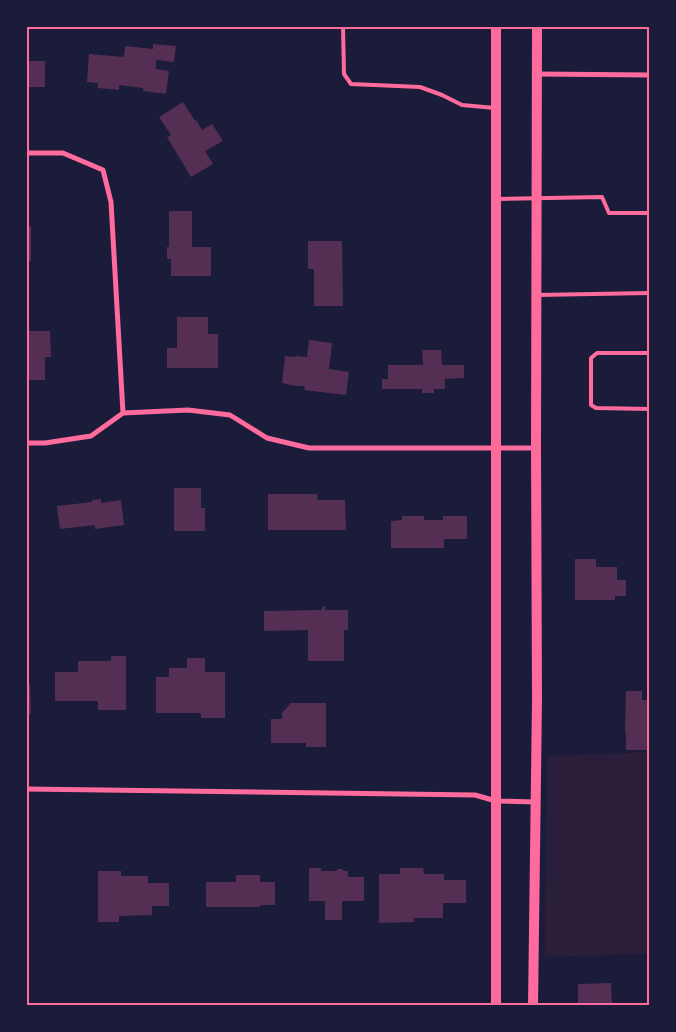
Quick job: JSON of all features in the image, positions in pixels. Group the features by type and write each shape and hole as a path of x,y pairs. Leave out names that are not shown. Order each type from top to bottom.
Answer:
{"main road":[{"path":"496,26 496,1006"},
{"path":"533,1006 537,700 537,26"}],"street":[{"path":"537,74 650,75"},
{"path":"26,153 63,153 102,170 111,202 123,413"},
{"path":"26,443 45,443 91,436 123,413 188,410 230,415 268,438 309,448 536,448"},
{"path":"26,789 475,795 496,801 536,802"}],"lane":[{"path":"343,26 344,74 351,84 420,87 462,105 495,108"},
{"path":"495,199 602,197 609,213 650,213"},
{"path":"536,295 650,293"},
{"path":"650,353 597,353 591,358 591,405 596,408 650,409"}],"shaded area":[{"path":"650,752 650,954 545,957 547,756"}],"building":[{"path":"153,44 176,46 174,62 156,60 156,69 169,71 166,94 143,91 143,88 119,85 119,90 98,88 98,83 87,82 89,54 124,57 125,46 153,49"},
{"path":"26,61 45,61 45,87 26,87"},
{"path":"183,102 202,130 212,124 223,141 205,151 213,164 191,177 167,137 171,135 159,117"},
{"path":"169,211 192,211 192,247 211,247 211,276 171,276 171,259 167,259"},
{"path":"26,226 31,226 31,261 26,261"},
{"path":"308,241 342,241 343,306 314,306 314,269 308,269"},
{"path":"177,317 208,317 208,334 218,334 218,368 167,368 167,348 177,348"},
{"path":"27,331 50,331 51,357 45,357 45,380 26,380"},
{"path":"309,340 332,343 329,369 349,372 346,395 304,390 305,386 282,383 285,356 307,357"},
{"path":"422,350 441,350 442,365 464,365 464,378 445,379 445,389 434,389 434,393 422,393 422,389 382,389 382,379 388,379 388,365 423,365"},
{"path":"174,488 201,488 201,508 205,508 205,531 174,531"},
{"path":"268,494 317,494 318,500 345,500 346,530 268,530"},
{"path":"101,499 101,503 121,500 124,525 95,529 95,525 60,529 57,506 92,502 92,500"},
{"path":"402,516 424,516 424,520 443,520 443,516 467,516 467,539 444,539 444,548 391,548 391,521 402,520"},
{"path":"575,559 596,559 596,567 617,567 617,580 626,580 626,596 615,596 615,600 575,600"},
{"path":"325,606 325,610 348,610 348,630 344,630 344,661 308,661 308,630 264,631 264,611 322,610 322,607"},
{"path":"111,656 126,656 126,710 98,710 98,701 55,701 55,672 78,672 78,661 111,661"},
{"path":"187,658 205,658 205,672 225,672 225,718 201,718 201,713 156,713 156,677 169,677 169,668 187,668"},
{"path":"26,684 30,684 31,714 26,714"},
{"path":"626,691 642,691 642,700 650,700 650,750 626,750"},
{"path":"291,703 326,703 326,747 306,747 306,743 271,743 271,719 282,719 282,713"},
{"path":"309,868 321,868 321,871 342,869 343,871 348,871 348,877 364,877 364,901 342,901 342,920 325,920 325,901 309,901"},
{"path":"400,868 423,868 424,874 444,874 444,880 466,880 466,903 443,903 443,918 414,918 414,922 379,923 379,874 400,874"},
{"path":"98,871 121,871 121,876 148,876 148,883 169,883 169,906 152,906 152,915 119,916 119,922 98,922"},
{"path":"236,875 260,875 260,882 275,882 275,905 260,905 260,907 206,907 206,882 236,882"},
{"path":"611,983 612,1006 578,1006 578,984"}]}
